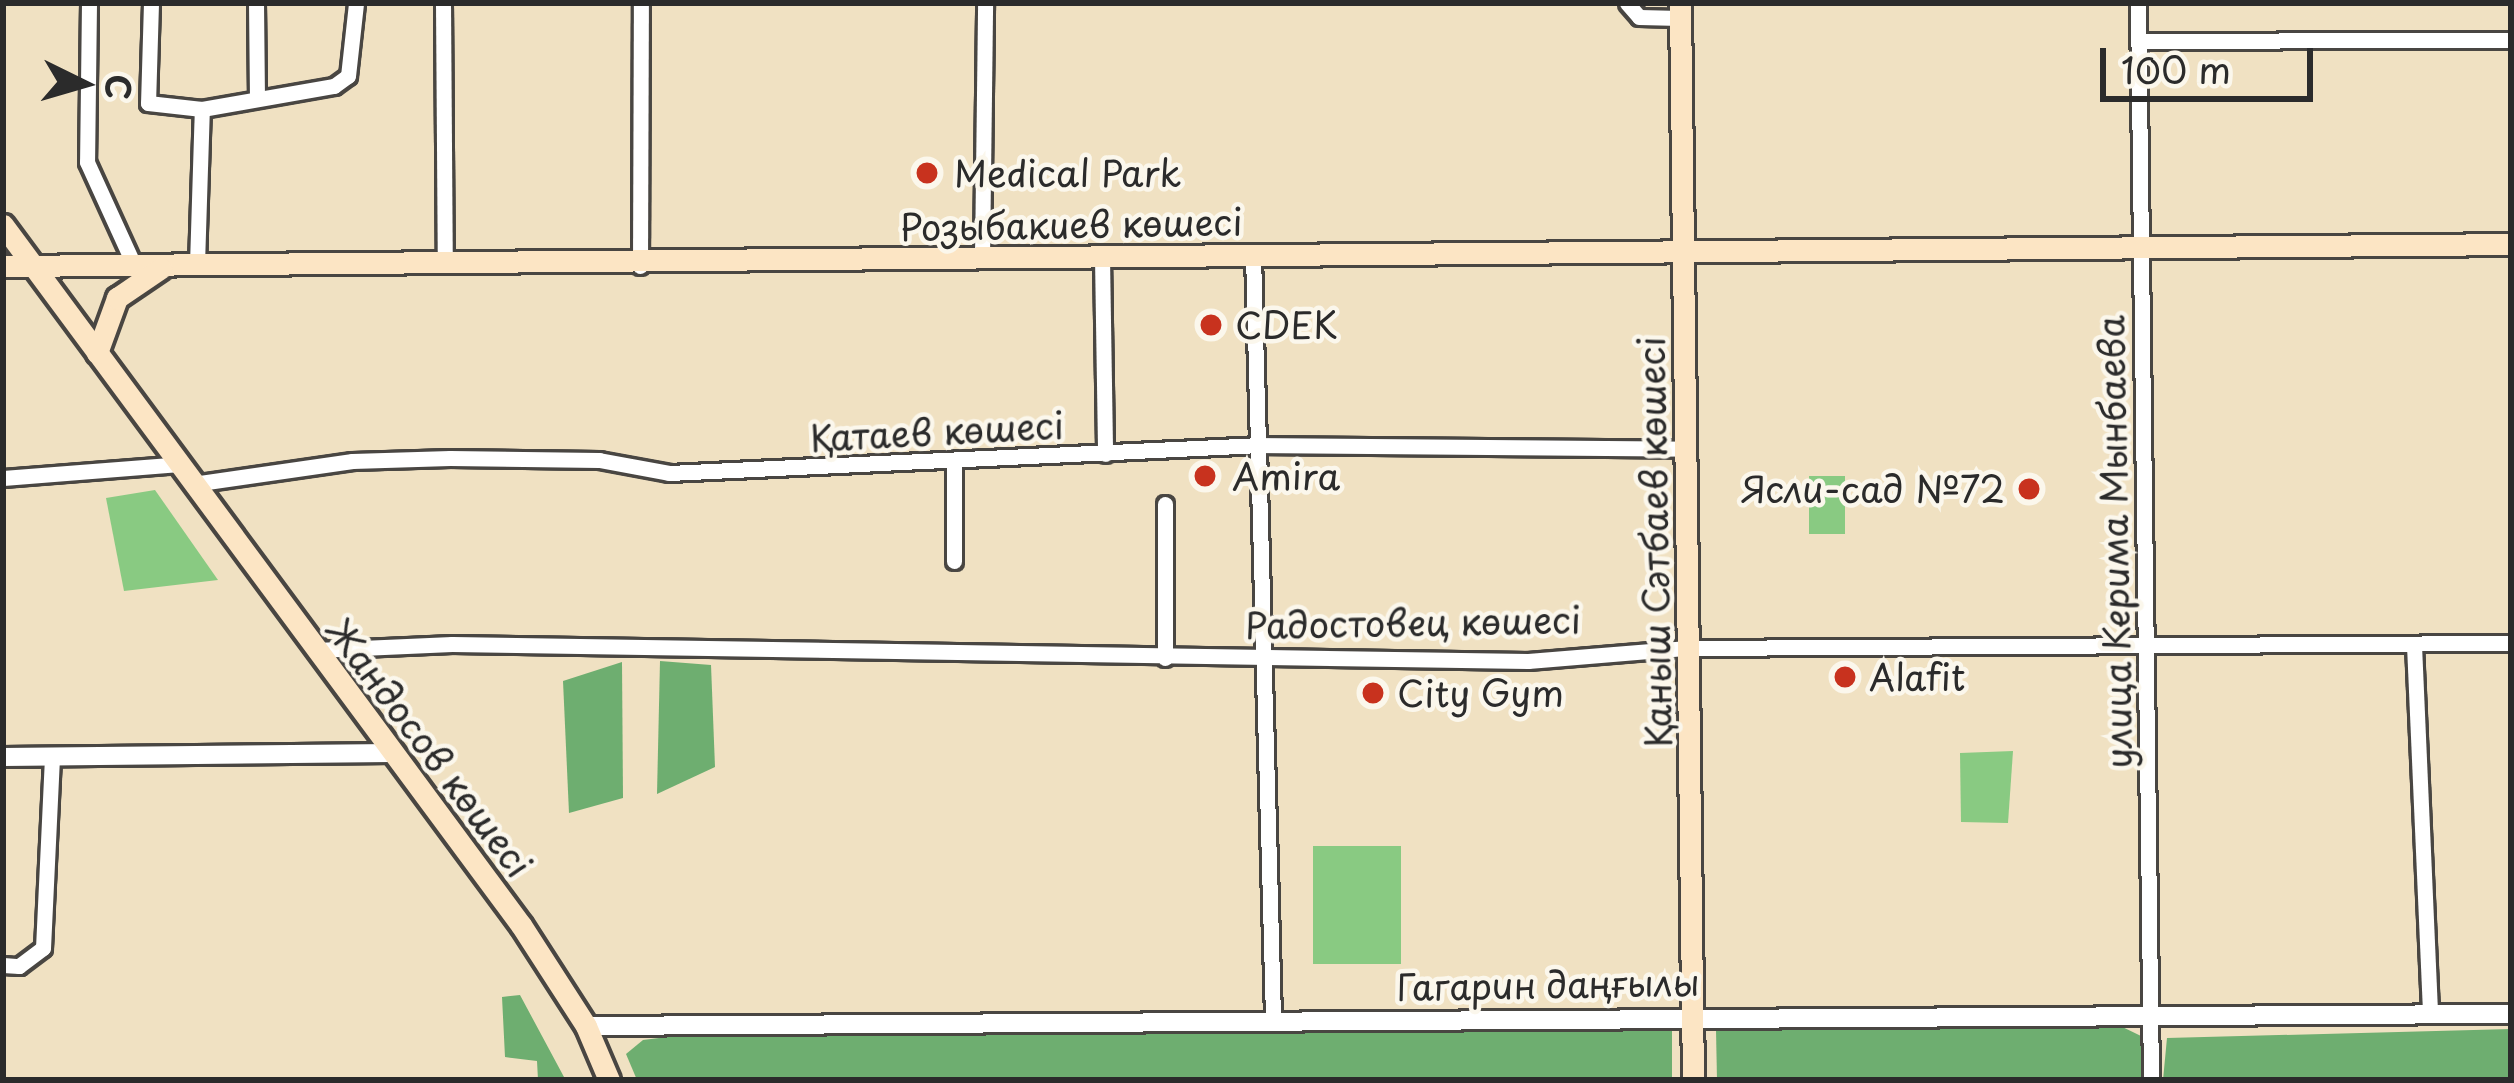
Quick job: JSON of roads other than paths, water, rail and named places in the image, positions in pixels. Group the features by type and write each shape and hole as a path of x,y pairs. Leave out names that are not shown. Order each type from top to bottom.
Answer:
{"main road":[{"name":"Қаныш Сәтбаев көшесі","path":"1680,11 1693,1080"},
{"path":"3,225 178,464"},
{"name":"Розыбакиев көшесі","path":"3,266 640,266 1253,254 2511,244"},
{"path":"97,353 117,298 147,272 186,263"},
{"name":"Жандосов көшесі","path":"178,464 392,752 586,1026 609,1080"}],"street":[{"path":"89,3 87,162 133,263"},
{"path":"151,3 148,103 202,109 334,86 348,76 356,3"},
{"path":"256,3 257,98"},
{"path":"443,3 445,265"},
{"path":"640,266 641,3"},
{"path":"982,258 985,3"},
{"path":"1627,3 1639,17 1680,11"},
{"name":"улица Керима Мынбаева","path":"2138,3 2151,1080"},
{"path":"2138,41 2511,40"},
{"path":"186,263 202,109"},
{"path":"1253,254 1273,1020"},
{"path":"1102,257 1105,454"},
{"name":"Қатаев көшесі","path":"193,484 430,458 599,460 669,473 1260,445 1686,449"},
{"path":"954,460 954,561"},
{"path":"3,478 178,464"},
{"path":"1165,658 1166,504"},
{"name":"Радостовец көшесі","path":"316,650 452,644 1528,661 1688,648 2511,644"},
{"path":"2414,645 2430,1014"},
{"path":"3,757 392,752"},
{"path":"3,965 19,966 43,948 52,757"},
{"name":"Гагарин даңғылы","path":"586,1026 1692,1015 2511,1014"}],"place":[{"name":"Medical Park","path":"927,173"},
{"name":"CDEK","path":"1211,325"},
{"name":"Amira","path":"1205,476"},
{"name":"Ясли-сад №72","path":"2029,489"},
{"name":"Alafit","path":"1845,677"},
{"name":"City Gym","path":"1373,693"}]}
